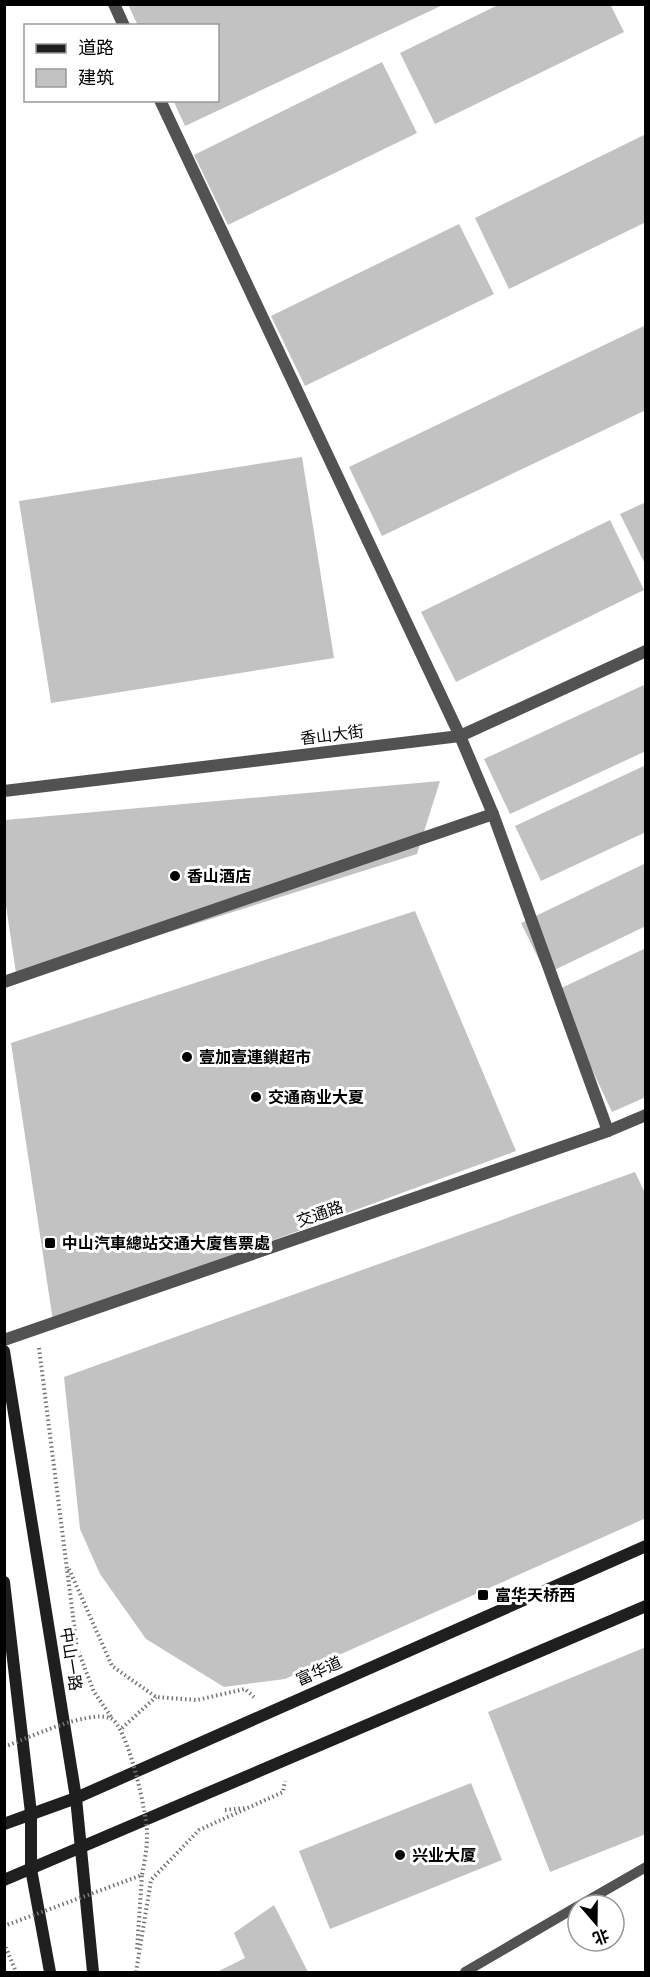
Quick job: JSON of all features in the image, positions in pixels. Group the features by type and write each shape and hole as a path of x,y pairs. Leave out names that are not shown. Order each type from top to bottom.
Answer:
{"main road":[{"name":"中山一路","path":"4,1351 76,1798 93,1972"},
{"name":"富华道","path":"4,1824 76,1798 645,1545"},
{"path":"4,1582 31,1813 31,1869 50,1972"},
{"path":"4,1880 645,1606"}],"street":[{"path":"114,4 123,24"},
{"path":"160,102 460,736 493,814 608,1131"},
{"name":"香山大街","path":"4,791 460,736 645,651"},
{"path":"4,982 493,814"},
{"name":"交通路","path":"4,1340 608,1131 645,1114"}],"lane":[{"path":"601,1893 645,1867"},
{"path":"465,1972 566,1914"}],"path":[{"path":"37,1330 77,1648 94,1692 122,1728 138,1783 148,1836 142,1875 136,1970"},
{"path":"68,1566 112,1666 156,1697 197,1700 245,1689 268,1711"},
{"path":"122,1728 156,1697"},
{"path":"4,1747 93,1716 112,1718"},
{"path":"136,1970 151,1880 199,1830 283,1792 289,1758"},
{"path":"4,1926 142,1875"},
{"path":"4,1943 16,1972"}],"building":[{"path":"128,4 445,4 185,126 174,102 219,102 219,24 137,24"},
{"path":"500,4 610,4 624,32 435,124 400,53"},
{"path":"382,62 417,133 228,225 194,155"},
{"path":"646,134 646,222 509,289 475,218"},
{"path":"459,224 494,294 305,386 271,316"},
{"path":"646,325 646,410 382,536 349,467"},
{"path":"302,457 334,658 51,703 19,501"},
{"path":"646,502 646,566 620,514"},
{"path":"610,520 644,590 456,682 421,612"},
{"path":"646,684 646,751 510,814 484,759"},
{"path":"646,765 646,832 541,881 515,826"},
{"name":"香山酒店","path":"440,781 417,854 17,980 5,899 5,820"},
{"path":"646,863 646,926 546,974 521,923"},
{"name":"交通商业大夏","path":"415,911 516,1151 53,1321 11,1043"},
{"path":"646,948 646,1097 612,1112 555,991"},
{"path":"635,1172 646,1195 646,1518 285,1679 224,1687 146,1639 100,1574 80,1529 64,1377"},
{"path":"646,1647 646,1834 550,1872 488,1712"},
{"name":"兴业大厦","path":"471,1783 502,1860 330,1929 299,1851"},
{"path":"274,1905 308,1972 217,1972 245,1958 234,1933"}],"place":[{"name":"香山酒店","path":"175,876"},
{"name":"壹加壹連鎖超市","path":"187,1057"},
{"name":"交通商业大夏","path":"256,1097"},
{"name":"中山汽車總站交通大廈售票處","path":"50,1243"},
{"name":"富华天桥西","path":"483,1595"},
{"name":"兴业大厦","path":"400,1855"}]}
